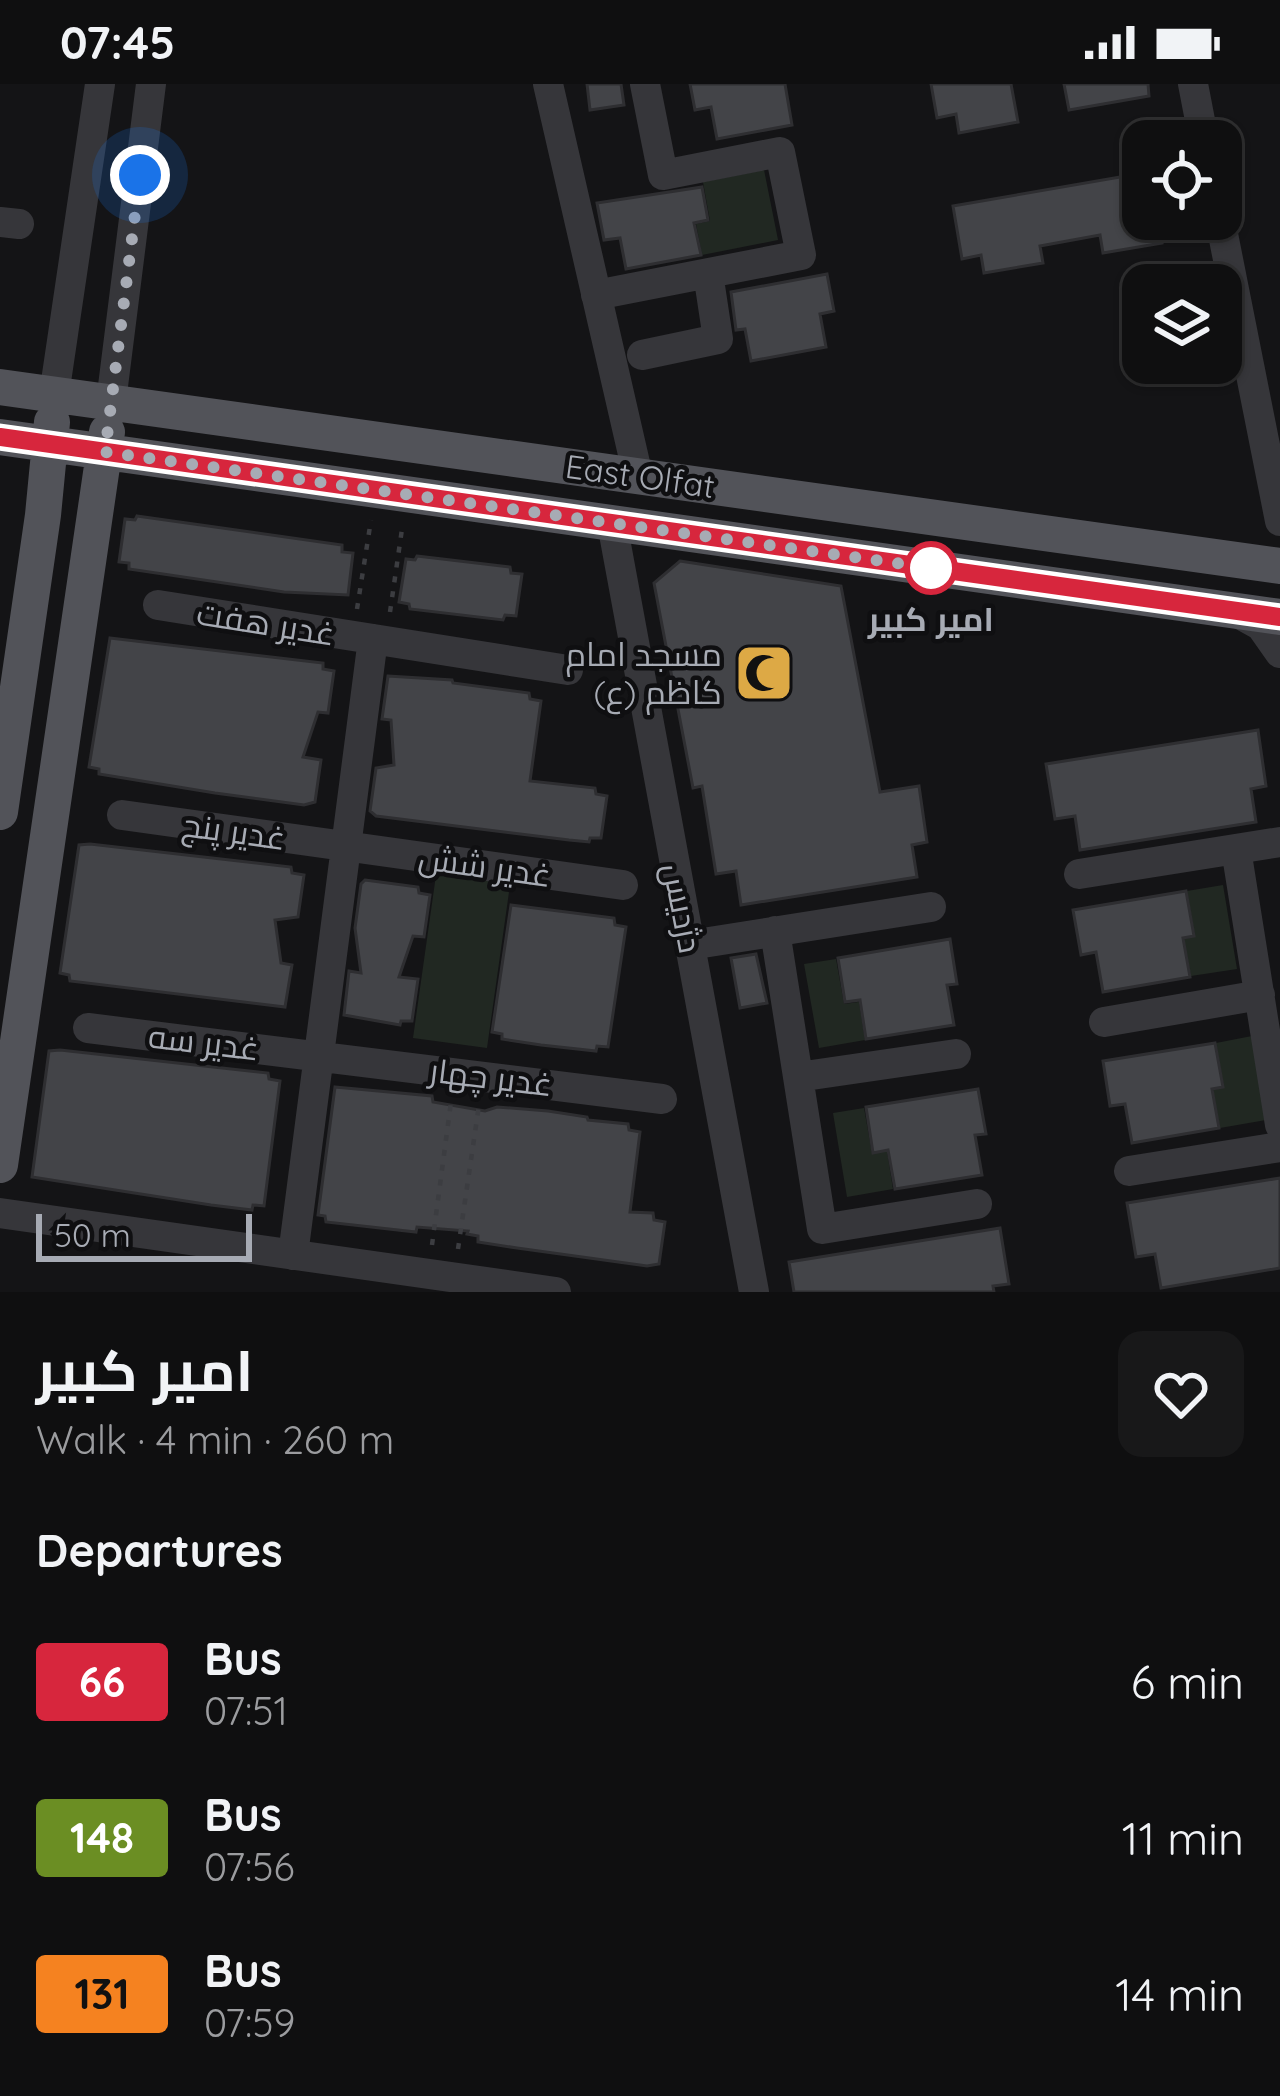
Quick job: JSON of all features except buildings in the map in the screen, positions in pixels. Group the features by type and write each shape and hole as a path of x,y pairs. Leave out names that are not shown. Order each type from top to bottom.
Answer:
{"main road":[{"name":"East Olfat","path":"0,387 1280,566"},
{"path":"0,812 55,394"},
{"path":"0,1165 111,402"},
{"name":"East Olfat","path":"0,437 1280,617"}],"street":[{"path":"55,394 100,84"},
{"path":"111,402 151,84"},
{"path":"548,84 638,476"},
{"path":"596,295 801,255 780,152 663,175 645,84"},
{"path":"1193,84 1200,120"},
{"path":"1226,240 1268,397 1280,521"},
{"path":"642,355 718,339 708,273"},
{"name":"دژدیس","path":"612,524 754,1292"},
{"name":"غدیر هفت","path":"158,605 568,670"},
{"path":"1234,611 1261,626 1280,653"},
{"path":"293,1255 370,639"},
{"name":"غدیر پنج","path":"122,815 346,846"},
{"path":"1079,874 1280,842"},
{"name":"غدیر شش","path":"346,846 623,885"},
{"path":"1237,849 1280,1125"},
{"path":"690,945 931,907"},
{"path":"775,932 822,1229 977,1204"},
{"path":"1104,1022 1259,995"},
{"name":"غدیر سه","path":"88,1028 320,1055"},
{"path":"798,1077 956,1054"},
{"name":"غدیر چهار","path":"320,1055 662,1100"},
{"path":"1129,1171 1280,1147"},
{"path":"0,1214 556,1292"}],"path":[{"path":"370,639 392,493"},
{"path":"370,639 392,493"},
{"path":"441,1276 469,1074"},
{"path":"441,1276 469,1074"}],"shaded area":[{"path":"764,170 778,240 702,255 696,224 710,221 703,182"},
{"path":"437,868 511,878 487,1048 413,1038"},
{"path":"1223,885 1237,969 1191,976 1184,939 1195,936 1187,891"},
{"path":"836,959 844,1004 859,1002 865,1040 819,1048 804,964"},
{"path":"1252,1036 1266,1120 1220,1128 1213,1090 1224,1087 1216,1043"},
{"path":"864,1108 872,1153 887,1151 893,1189 847,1197 833,1113"}],"bus line":[{"name":"66","path":"0,437 1280,617"}],"place":[{"name":"امیر کبیر","path":"931,568"},
{"name":"مسجد امام کاظم (ع)","path":"764,673"}],"route":[{"path":"140,175 105,452 931,568"}]}
